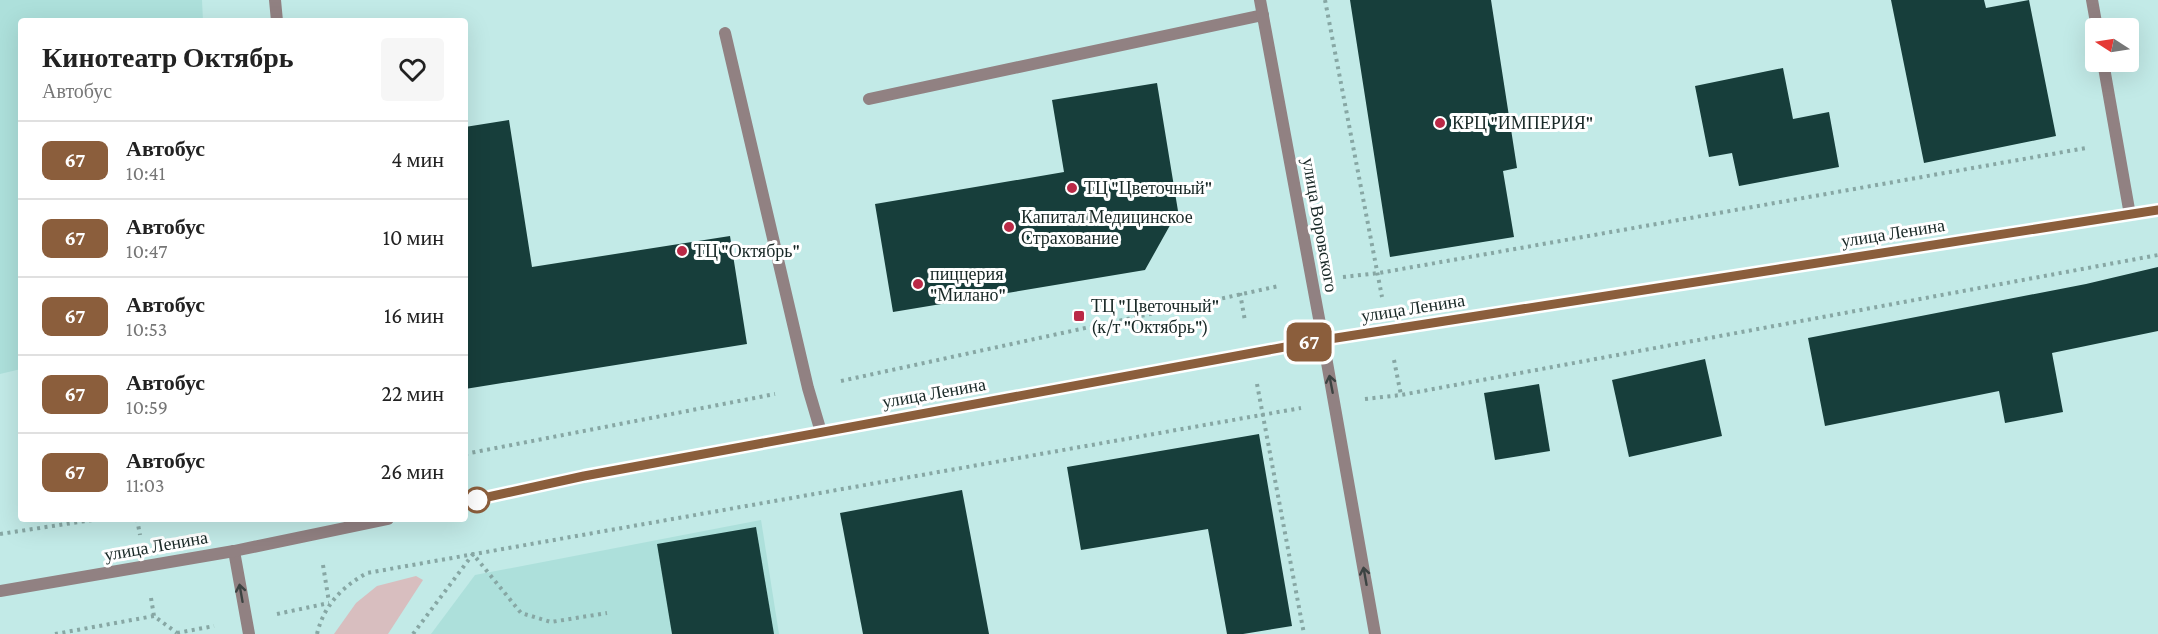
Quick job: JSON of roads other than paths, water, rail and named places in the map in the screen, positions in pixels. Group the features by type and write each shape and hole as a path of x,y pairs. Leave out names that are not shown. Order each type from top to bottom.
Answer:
{"street":[{"path":"275,0 277,18"},
{"name":"улица Воровского","path":"1260,0 1376,634"},
{"path":"2092,0 2095,18"},
{"path":"868,99 1263,15"},
{"path":"725,33 808,388 822,432"},
{"path":"2105,72 2130,215"},
{"name":"улица Ленина","path":"468,501 584,476 1323,340 2158,210"},
{"name":"улица Ленина","path":"0,591 234,551 374,522"},
{"path":"234,551 249,634"}],"place":[{"name":"КРЦ \"ИМПЕРИЯ\"","path":"1440,123"},
{"name":"ТЦ \"Цветочный\"","path":"1072,188"},
{"name":"Капитал Медицинское Страхование","path":"1009,227"},
{"name":"ТЦ \"Октябрь\"","path":"682,251"},
{"name":"пиццерия \"Милано\"","path":"918,284"},
{"name":"ТЦ \"Цветочный\" (к/т \"Октябрь\")","path":"1079,316"}]}
